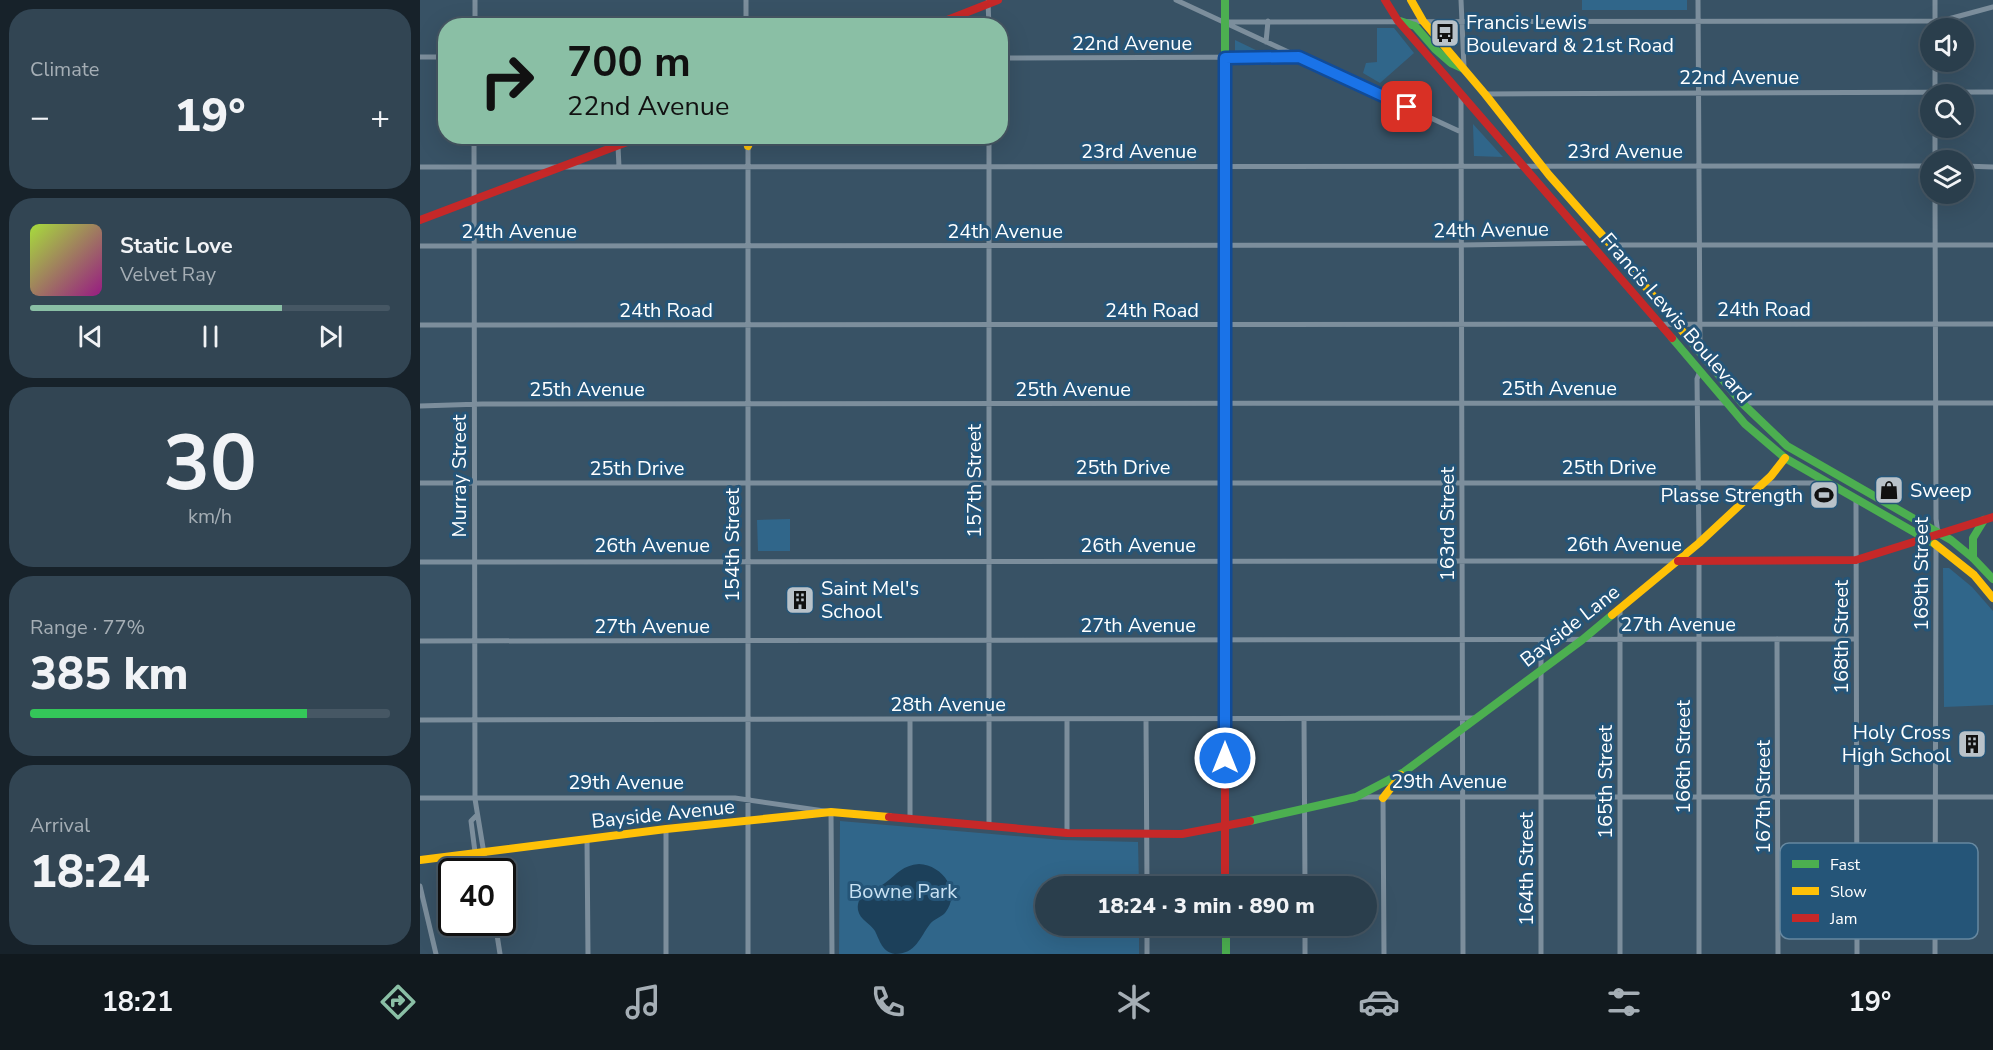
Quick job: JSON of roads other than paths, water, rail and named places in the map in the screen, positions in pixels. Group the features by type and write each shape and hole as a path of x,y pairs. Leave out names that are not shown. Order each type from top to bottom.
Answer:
{"street":[{"path":"475,0 475,18"},
{"path":"746,18 747,0"},
{"path":"951,18 998,0"},
{"path":"1176,0 1461,132"},
{"path":"1225,0 1226,876"},
{"name":"Francis Lewis Boulevard","path":"1385,0 1398,21 1660,323 1726,403 1752,430 1785,458 1936,545 1974,575 1993,598"},
{"name":"Francis Lewis Boulevard","path":"1411,0 1423,21 1464,68 1542,166 1677,323 1742,403 1787,446 1951,540 1993,579"},
{"path":"1398,21 1415,26 1435,50 1451,63 1464,68 1461,0"},
{"path":"1698,0 1700,353"},
{"path":"1935,0 1935,18"},
{"path":"988,2 988,18"},
{"path":"1944,18 1993,7"},
{"path":"1224,21 1920,20"},
{"path":"1266,42 1268,21"},
{"path":"420,57 438,57"},
{"name":"22nd Avenue","path":"1008,58 1299,57"},
{"name":"22nd Avenue","path":"1974,92 1993,92"},
{"name":"163rd Street","path":"1461,93 1463,954"},
{"name":"22nd Avenue","path":"1485,94 1920,93"},
{"name":"Murray Street","path":"474,144 474,641 477,814 471,821 482,858"},
{"path":"420,220 623,144"},
{"name":"157th Street","path":"988,144 989,825"},
{"path":"618,146 619,167"},
{"name":"154th Street","path":"748,146 748,954"},
{"name":"23rd Avenue","path":"420,167 1920,166"},
{"path":"1974,166 1993,166"},
{"name":"169th Street","path":"1935,204 1936,521 1938,533 1936,545 1935,843"},
{"name":"24th Avenue","path":"420,246 1225,246 1590,243"},
{"path":"1611,245 1993,245"},
{"name":"24th Road","path":"420,325 1993,324"},
{"path":"1699,543 1697,379 1700,371"},
{"name":"25th Avenue","path":"420,406 474,404 1726,403"},
{"path":"1742,403 1993,403"},
{"name":"Bayside Lane","path":"1356,796 1404,772 1582,640 1699,543 1765,482 1785,458"},
{"name":"25th Drive","path":"420,483 1826,483"},
{"name":"168th Street","path":"1856,500 1857,843"},
{"name":"26th Avenue","path":"420,562 1856,560 1993,517"},
{"path":"1973,558 1973,538 1984,520"},
{"name":"166th Street","path":"1699,560 1699,954"},
{"name":"165th Street","path":"1620,609 1620,954"},
{"name":"167th Street","path":"1778,639 1778,954"},
{"name":"27th Avenue","path":"420,641 1856,639"},
{"name":"164th Street","path":"1541,640 1541,954"},
{"path":"1304,718 1305,876"},
{"name":"28th Avenue","path":"420,720 1477,718"},
{"path":"910,719 910,819"},
{"path":"1067,719 1067,832"},
{"path":"1146,719 1147,876"},
{"path":"1384,954 1383,798 1404,772"},
{"name":"29th Avenue","path":"910,819 1067,832 1182,834 1225,827 1356,796 1383,798 1993,797"},
{"name":"29th Avenue","path":"420,798 735,798 831,812"},
{"path":"831,812 832,954"},
{"name":"Bayside Avenue","path":"420,860 666,829 831,812 910,819"},
{"path":"666,829 666,954"},
{"path":"587,839 588,954"},
{"path":"420,886 436,954"},
{"path":"497,936 500,954"},
{"path":"1147,936 1147,954"},
{"path":"1226,936 1226,954"},
{"path":"1305,936 1305,954"}],"place":[{"name":"Francis Lewis Boulevard & 21st Road","path":"1445,33"},
{"name":"Sweep","path":"1889,490"},
{"name":"Plasse Strength","path":"1824,495"},
{"name":"Saint Mel's School","path":"800,600"},
{"name":"Holy Cross High School","path":"1972,744"}],"park label":[{"name":"Bowne Park","path":"903,891"}]}
